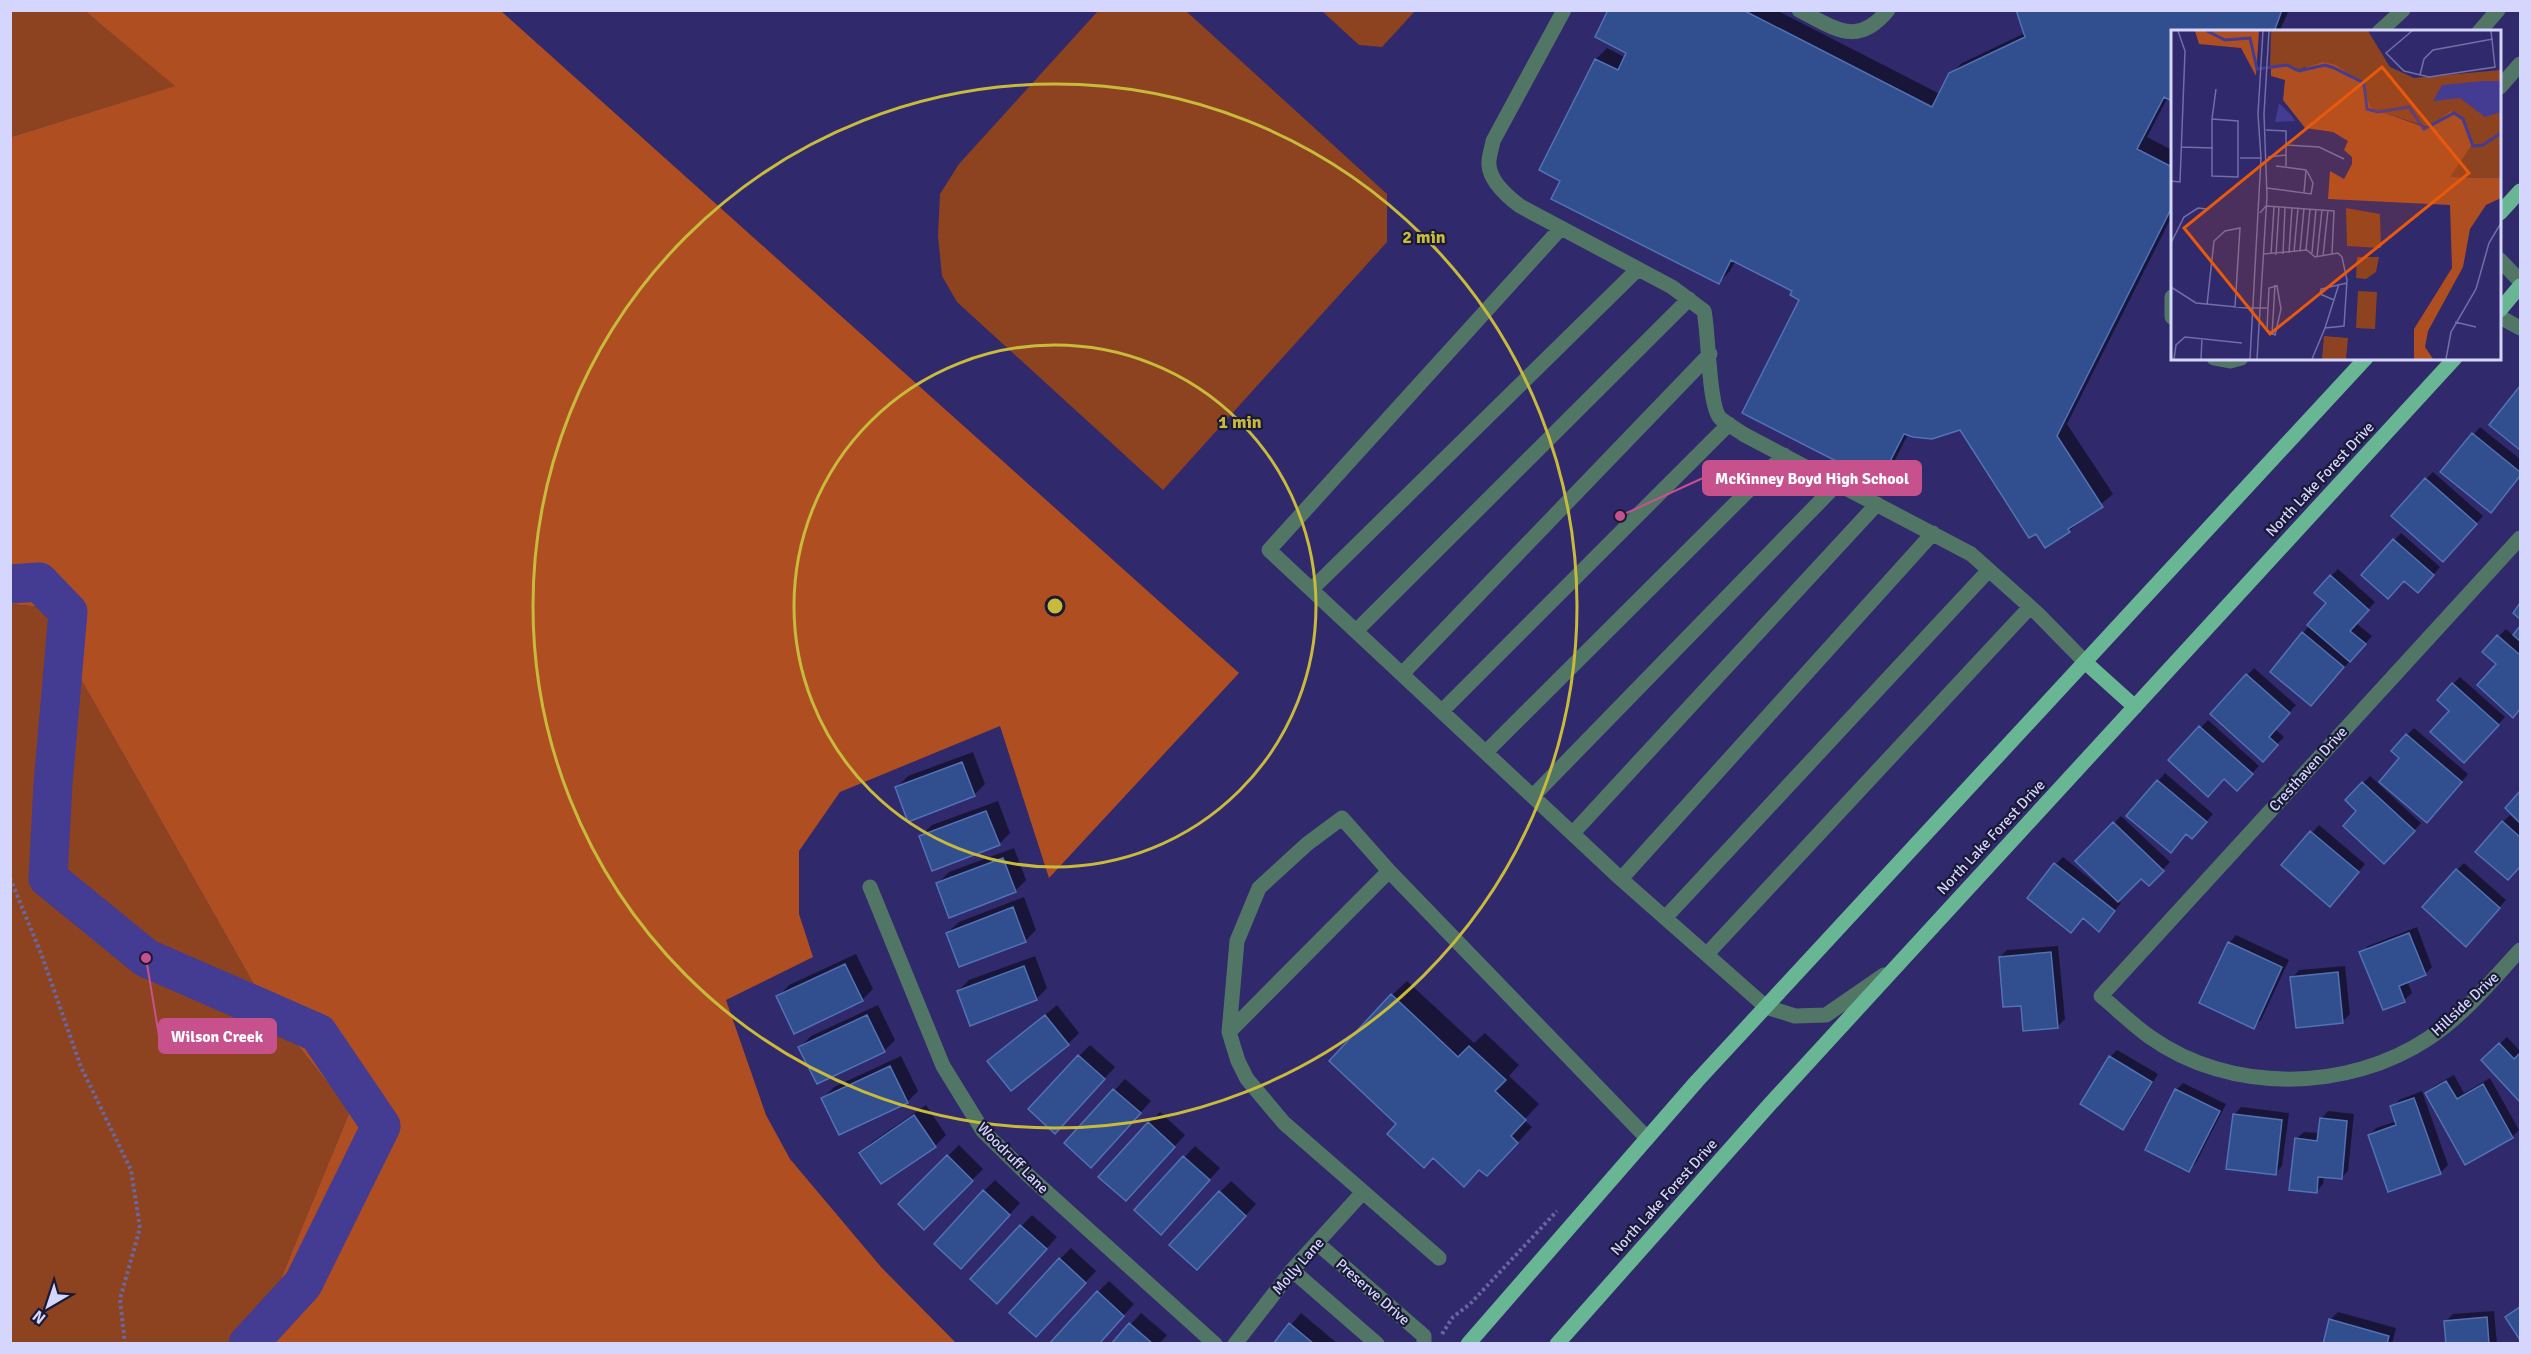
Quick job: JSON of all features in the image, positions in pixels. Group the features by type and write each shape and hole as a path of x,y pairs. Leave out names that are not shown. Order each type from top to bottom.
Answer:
{"main road":[{"path":"2501,211 2520,191"},
{"path":"2501,308 2520,286"},
{"path":"1468,1344 1647,1138 1766,1007 2364,360"},
{"name":"North Lake Forest Drive","path":"1557,1344 1895,968 2453,360"},
{"path":"2085,662 2135,707"}],"street":[{"path":"1564,10 1493,141 1488,165 1496,182 1508,197 1672,287 1704,311 1713,401 1719,417 1743,434 1971,554 2030,607 2085,662"},
{"path":"1799,10 1847,32 1859,32 1871,28 1888,10"},
{"path":"2381,30 2403,10"},
{"path":"2481,30 2498,10"},
{"path":"2501,85 2520,64"},
{"path":"1561,228 1269,550 1621,879 1766,1007 1796,1016 1826,1016 1895,968"},
{"path":"2501,262 2520,281"},
{"path":"1312,589 1638,269"},
{"path":"1356,631 1689,299"},
{"path":"2501,318 2520,328"},
{"path":"1402,674 1710,354"},
{"path":"1442,711 1729,424"},
{"path":"1486,752 1784,455"},
{"path":"1533,796 1838,483"},
{"path":"1573,833 1877,504"},
{"path":"1621,879 1933,533"},
{"name":"Cresthaven Drive","path":"2107,1001 2101,996 2520,538"},
{"path":"1665,918 1989,570"},
{"path":"1707,954 2030,607"},
{"path":"1439,1258 1284,1123 1247,1079 1238,1061 1229,1032 1237,941 1259,888 1307,843 1342,818 1389,871 1647,1138"},
{"path":"1229,1032 1389,871"},
{"name":"Woodruff Lane","path":"870,887 943,1066 983,1131 1029,1176 1215,1344"},
{"name":"Hillside Drive","path":"2107,1001 2150,1038 2196,1062 2238,1075 2290,1080 2333,1077 2383,1062 2429,1038 2469,1004 2520,950"},
{"name":"Molly Lane","path":"1235,1344 1292,1270 1363,1192"},
{"name":"Preserve Drive","path":"1317,1244 1424,1336 1424,1344"},
{"path":"1292,1270 1377,1344"}],"path":[{"path":"10,878 42,956 81,1067 131,1170 140,1228 120,1299 125,1344"}],"shaded area":[{"path":"11,11 85,11 176,86 11,137"},
{"path":"85,11 501,11 1239,673 1049,878 1000,726 840,792 799,851 799,914 813,957 726,1000 766,1115 790,1159 881,1267 956,1343 265,1343 282,1276 350,1111 265,1004 40,607 11,604 11,137 175,86"},
{"path":"1098,11 1186,11 1387,194 1387,242 1163,490 957,302 942,276 938,236 940,194 959,164"},
{"path":"1322,11 1415,11 1382,47 1359,45"},
{"path":"10,604 40,607 265,1004 350,1111 282,1276 265,1343 11,1343"}],"building":[{"path":"1608,10 1743,10 1932,107 1949,73 2025,37 2016,10 2282,10 2275,30 2171,30 2171,100 2164,97 2137,149 2171,166 2171,209 2057,436 2103,507 2068,529 2070,532 2045,548 2036,534 2029,538 1960,430 1932,439 1904,434 1879,483 1742,413 1799,300 1790,295 1792,291 1731,260 1719,284 1551,199 1560,181 1539,170 1595,59 1618,70 1626,53 1595,37"},
{"path":"2520,386 2520,450 2489,425"},
{"path":"2472,433 2520,472 2520,476 2491,513 2440,472"},
{"path":"2425,478 2477,524 2443,562 2391,516"},
{"path":"2393,539 2434,575 2418,593 2404,581 2388,599 2361,575"},
{"path":"2330,575 2369,610 2350,631 2366,644 2350,662 2307,625 2326,603 2314,593"},
{"path":"2520,603 2520,619 2513,613"},
{"path":"2520,626 2520,641 2513,635"},
{"path":"2302,632 2344,667 2311,706 2270,672"},
{"path":"2497,635 2520,655 2520,709 2513,718 2477,685 2496,664 2482,652"},
{"path":"2246,674 2290,713 2269,737 2278,745 2263,762 2210,714"},
{"path":"2452,683 2499,725 2464,763 2430,732 2449,711 2437,700"},
{"path":"2199,726 2253,774 2237,791 2224,779 2208,797 2168,760"},
{"path":"2406,734 2462,782 2427,823 2379,782 2399,758 2391,751"},
{"path":"962,762 975,796 908,822 895,787"},
{"path":"2157,780 2207,822 2192,839 2186,834 2171,853 2126,816"},
{"path":"2362,782 2415,831 2384,864 2343,826 2356,811 2345,800"},
{"path":"2520,791 2520,823 2505,808"},
{"path":"986,811 1000,845 932,871 919,836"},
{"path":"2502,821 2520,837 2520,870 2519,868 2508,880 2475,852"},
{"path":"2113,822 2164,871 2149,886 2141,879 2118,902 2075,861"},
{"path":"2310,831 2359,872 2330,907 2281,865"},
{"path":"1003,858 1016,892 949,918 936,883"},
{"path":"2054,863 2115,911 2099,932 2083,918 2071,933 2027,898"},
{"path":"2456,869 2500,908 2466,947 2422,907"},
{"path":"1013,907 1026,942 959,967 946,933"},
{"path":"2409,933 2426,975 2399,986 2405,1002 2383,1010 2359,952"},
{"path":"2228,942 2282,967 2254,1029 2199,1003"},
{"path":"2051,952 2058,1028 2023,1031 2021,1006 2003,1007 1999,957"},
{"path":"845,964 863,1001 794,1034 776,996"},
{"path":"1024,966 1037,1000 970,1026 957,991"},
{"path":"2338,972 2343,1023 2296,1028 2290,977"},
{"path":"1391,994 1458,1057 1469,1046 1506,1080 1495,1091 1526,1120 1511,1136 1518,1143 1487,1176 1479,1170 1464,1187 1433,1158 1424,1168 1387,1134 1396,1124 1329,1061"},
{"path":"867,1015 885,1052 817,1084 798,1047"},
{"path":"1045,1015 1069,1045 1011,1091 987,1061"},
{"path":"2499,1043 2514,1059 2520,1053 2520,1102 2481,1060"},
{"path":"1078,1055 1105,1079 1055,1134 1028,1109"},
{"path":"2109,1056 2152,1082 2123,1130 2080,1104"},
{"path":"890,1066 908,1103 839,1135 821,1098"},
{"path":"2446,1081 2457,1099 2483,1084 2513,1138 2465,1165 2425,1093"},
{"path":"1113,1089 1141,1113 1091,1168 1064,1143"},
{"path":"2175,1089 2220,1111 2189,1172 2145,1150"},
{"path":"2414,1098 2441,1174 2388,1192 2368,1135 2396,1125 2390,1106"},
{"path":"2233,1114 2282,1120 2276,1175 2226,1169"},
{"path":"914,1115 936,1147 881,1184 859,1153"},
{"path":"2320,1118 2347,1121 2342,1179 2318,1177 2317,1193 2289,1190 2295,1138 2317,1141"},
{"path":"1148,1122 1175,1147 1126,1201 1098,1177"},
{"path":"947,1155 973,1181 924,1230 898,1204"},
{"path":"1183,1156 1210,1180 1161,1235 1134,1210"},
{"path":"983,1190 1010,1215 961,1269 934,1244"},
{"path":"1219,1191 1246,1216 1197,1270 1169,1245"},
{"path":"1020,1225 1047,1249 997,1304 970,1279"},
{"path":"1059,1258 1086,1283 1036,1337 1009,1313"},
{"path":"1097,1291 1124,1316 1099,1344 1049,1344"},
{"path":"2520,1307 2520,1340 2505,1317"},
{"path":"2487,1317 2489,1344 2446,1344 2444,1321"},
{"path":"2329,1319 2389,1336 2387,1344 2323,1344"},
{"path":"1129,1323 1153,1344 1111,1344"},
{"path":"1289,1323 1314,1344 1273,1344"}],"waterway":[{"path":"10,584 39,582 68,612 53,784 48,878 146,958 318,1033 381,1126 303,1284 248,1344"}],"place":[{"name":"McKinney Boyd High School","path":"1620,516"},
{"name":"Wilson Creek","path":"146,958"}]}
